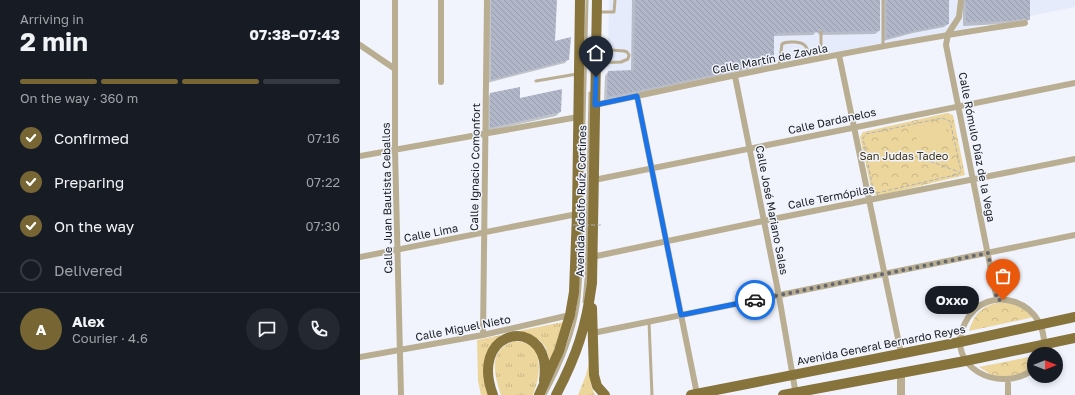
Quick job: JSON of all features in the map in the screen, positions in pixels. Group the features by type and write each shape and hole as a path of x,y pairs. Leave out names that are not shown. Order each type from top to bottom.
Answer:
{"main road":[{"name":"Avenida Adolfo Ruíz Cortines","path":"539,395 545,390 559,351 570,315 574,286 579,216 578,117 580,0"},
{"name":"Avenida Adolfo Ruíz Cortines","path":"556,395 582,337 592,283 598,0"},
{"path":"592,283 595,382 600,391 605,395"},
{"name":"Avenida General Bernardo Reyes","path":"694,394 960,342 1075,317"},
{"path":"493,395 488,375 490,356 498,343 511,337 526,338 537,346 544,359 545,390"},
{"path":"1049,347 1075,338"},
{"path":"783,395 796,394 965,361 1027,351"}],"street":[{"name":"Calle Juan Bautista Ceballos","path":"395,0 395,150 401,395"},
{"path":"441,0 441,82"},
{"name":"Calle Ignacio Comonfort","path":"483,335 488,0"},
{"path":"948,34 959,17 961,0"},
{"name":"Calle Martín de Zavala","path":"595,105 779,66 948,34 1025,23"},
{"name":"Calle Rómulo Díaz de la Vega","path":"948,34 947,50 997,300"},
{"path":"360,45 394,69"},
{"path":"839,55 901,353"},
{"name":"Calle José Mariano Salas","path":"735,76 779,296 796,394"},
{"name":"Calle Dardanelos","path":"594,180 1075,83"},
{"path":"637,96 681,315 694,394"},
{"path":"360,156 578,117"},
{"name":"Calle Termópilas","path":"592,257 763,221 1075,159"},
{"name":"Calle Lima","path":"360,257 485,232 579,216"},
{"path":"593,333 1075,235"},
{"path":"1027,376 1008,384 995,384 972,372 961,352 961,332 965,322 979,307 988,302 1009,300 1026,307 1034,315 1041,325 1043,347"},
{"name":"Calle Miguel Nieto","path":"360,357 483,335 570,315"},
{"path":"901,373 901,395"},
{"path":"1008,384 1008,395"}],"lane":[{"path":"582,203 587,0"},
{"path":"597,12 614,12 615,0"},
{"path":"883,0 883,47"},
{"path":"821,32 821,59"},
{"path":"779,66 782,44 786,42 802,43 806,46 811,60"},
{"path":"596,63 624,62 628,59 629,55 624,51 597,49"},
{"path":"536,81 579,74"},
{"path":"583,310 586,279 590,88"},
{"path":"545,390 564,358 575,322 580,288 579,216"},
{"path":"580,322 582,316"},
{"path":"649,322 652,395"},
{"path":"556,384 570,355 578,329"}],"path":[{"path":"942,118 950,121 960,172 959,174 877,193 873,189 863,138 866,134 942,118"},
{"path":"919,157 960,172"},
{"path":"573,225 602,225"}],"shaded area":[{"path":"609,0 1075,0 1075,7 607,100"}],"green space":[{"name":"San Judas Tadeo","path":"947,113 953,115 965,175 878,196 872,193 860,137 863,132"},
{"path":"945,123 948,139 918,145 915,130"},
{"path":"1004,302 1018,305 1034,317 969,331 971,324 981,310 991,305"},
{"path":"563,322 550,363 544,345 541,341 518,331"},
{"path":"511,333 500,337 493,343 489,350 486,366 490,395 481,395 478,381 477,340"},
{"path":"514,341 526,343 536,349 539,372 533,395 501,395 495,370 496,357 503,347"},
{"path":"1027,357 1027,371 1008,379 990,374 979,367"},
{"path":"590,358 591,385 595,395 578,395 586,375"}],"building":[{"path":"491,0 557,0 555,41 571,37 569,60 491,80"},
{"path":"635,0 880,0 880,31 824,32 821,29 818,32 774,33 774,62 607,97 608,71 634,70"},
{"path":"886,0 949,0 949,24 887,38"},
{"path":"966,0 1030,0 1030,20 966,22"},
{"path":"520,87 520,98 562,89 561,112 490,128 490,93"}],"way so far":[{"path":"755,300 988,253 997,300 1003,300"}],"place":[{"name":"Oxxo","path":"1003,300"}],"route":[{"path":"596,77 595,105 637,96 681,315 755,300"}]}
